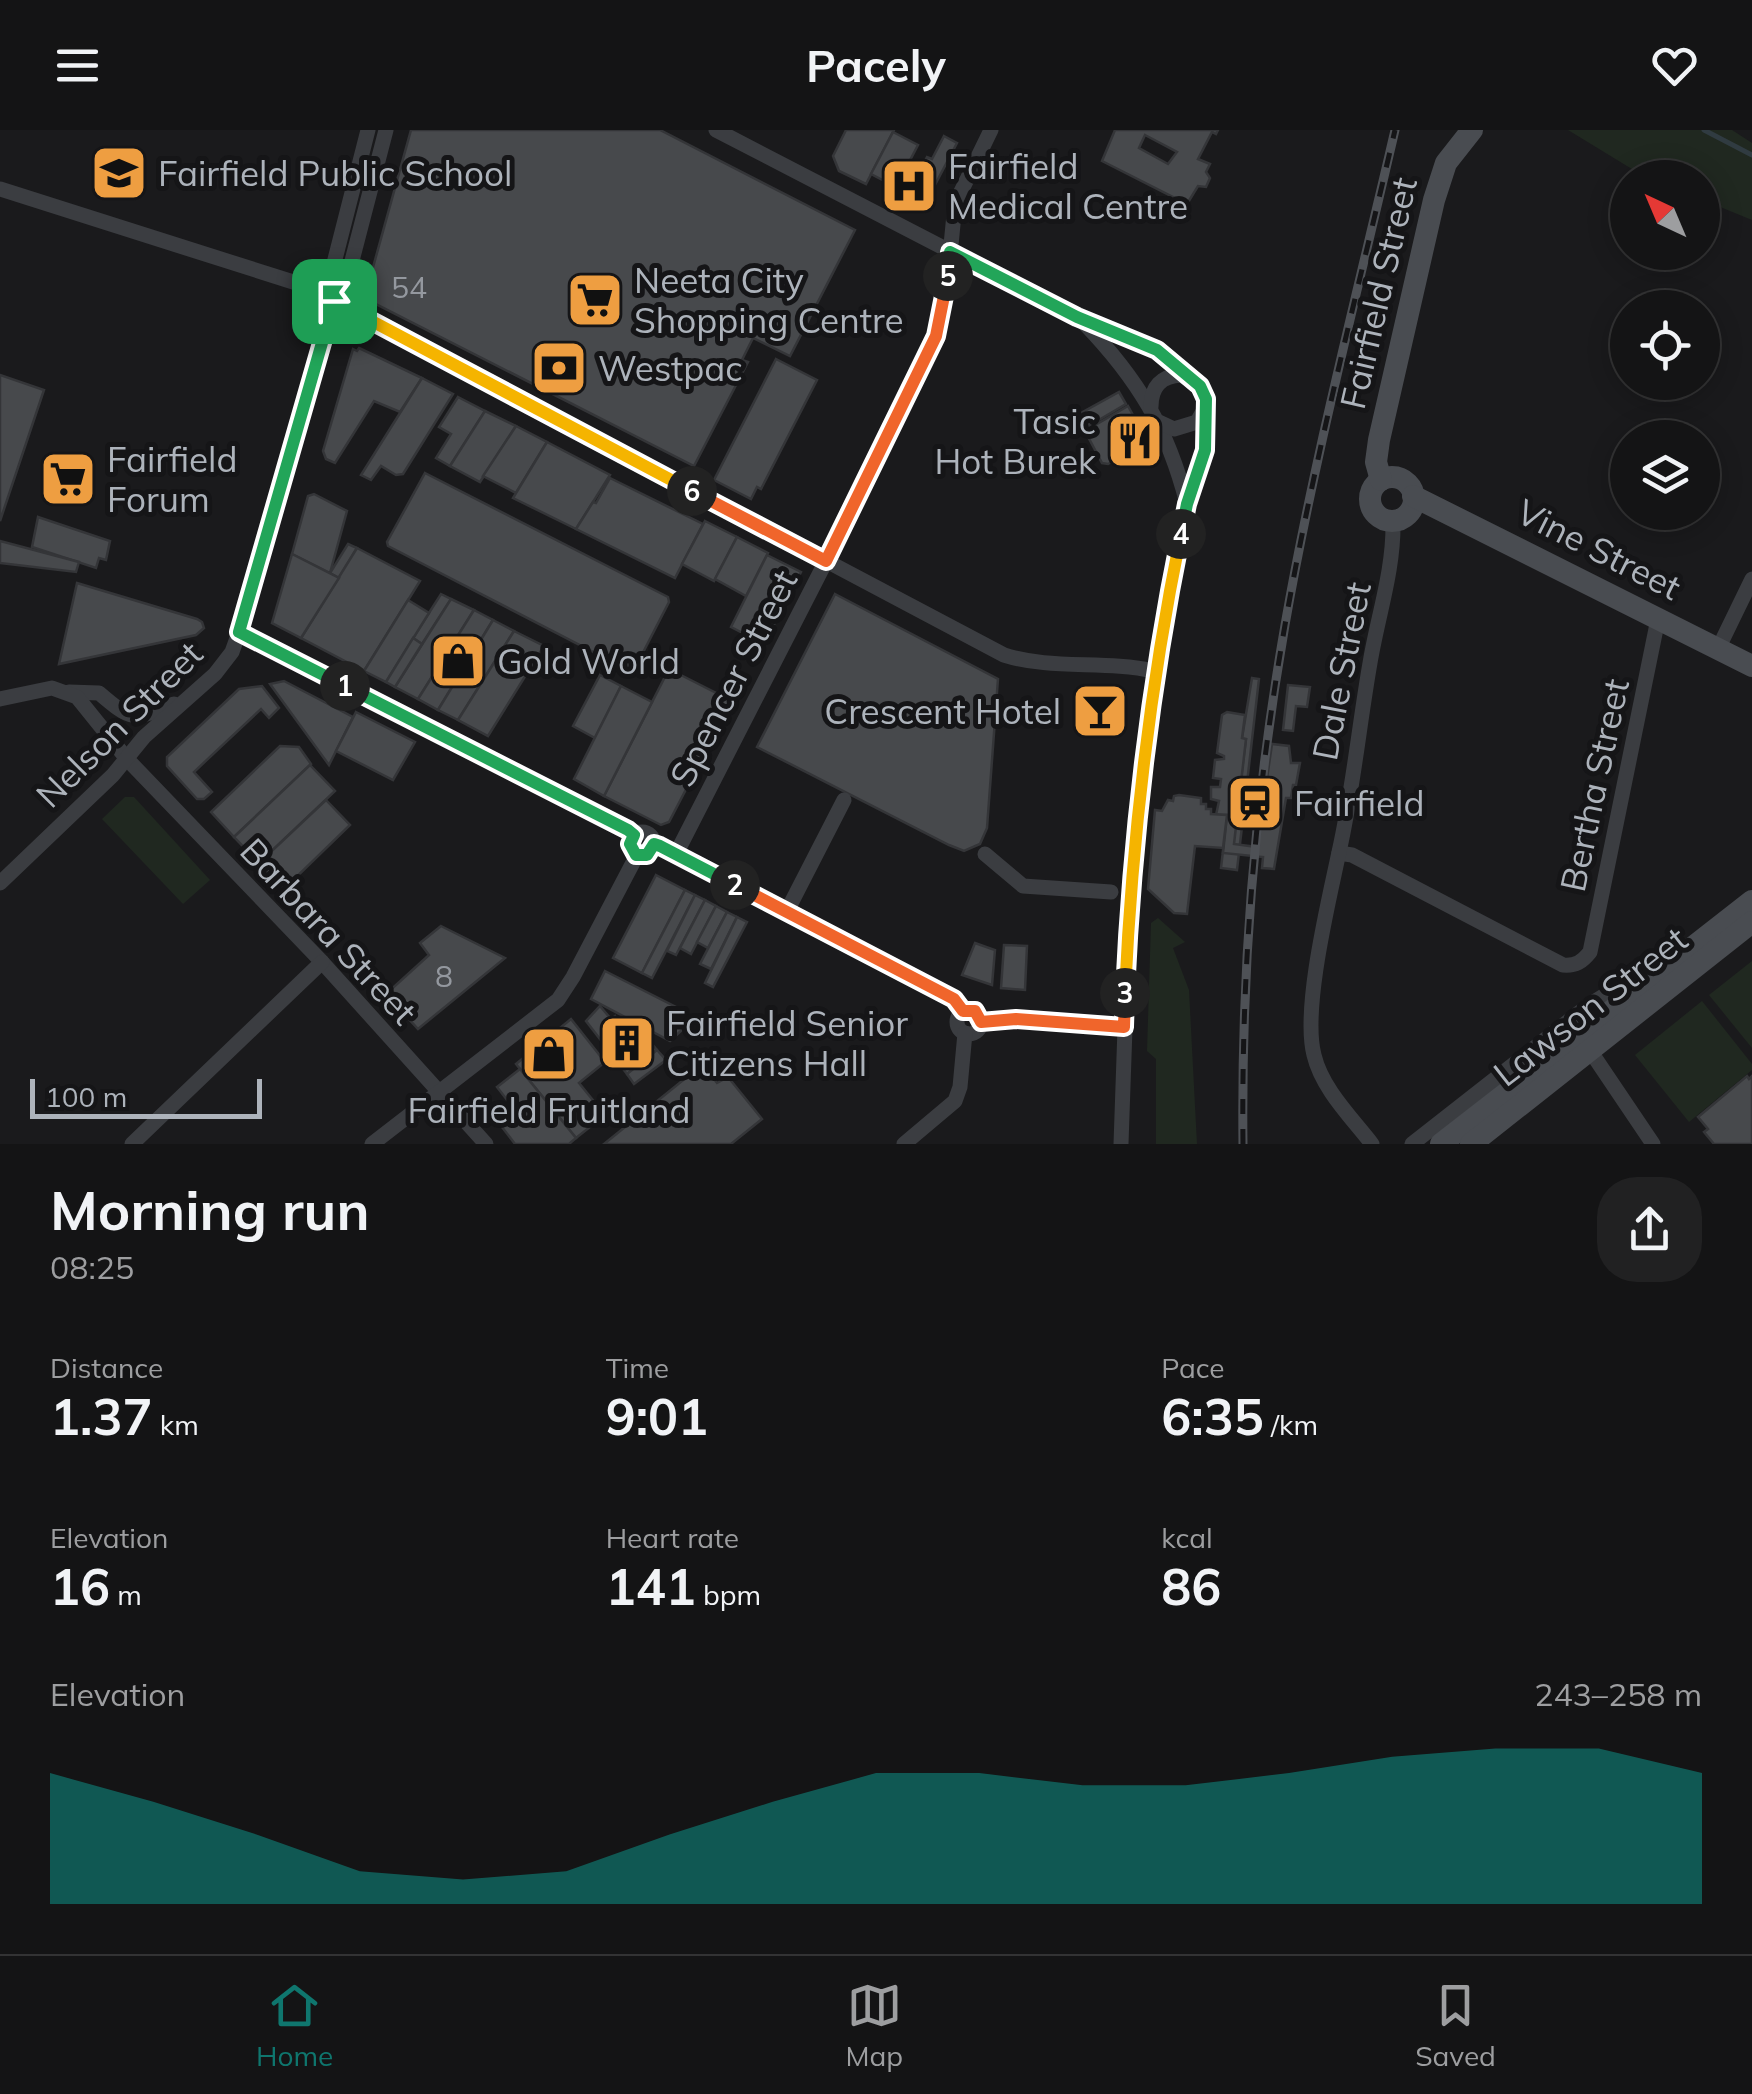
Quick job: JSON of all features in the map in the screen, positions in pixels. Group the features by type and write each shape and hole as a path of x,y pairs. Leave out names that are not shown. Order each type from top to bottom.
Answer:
{"main road":[{"name":"Fairfield Street","path":"1381,480 1376,462 1379,440 1434,200 1443,170 1472,130"},
{"path":"1381,480 1402,480 1414,496 1409,513 1393,521 1379,517 1371,505 1372,491 1381,480"},
{"name":"Vine Street","path":"1414,496 1752,666"},
{"name":"Lawson Street","path":"1440,1144 1577,1056 1640,991 1752,901"},
{"name":"Lawson Street","path":"1471,1144 1577,1056 1752,922"}],"street":[{"name":"Nelson Street","path":"334,301 332,271 368,130"},
{"name":"Nelson Street","path":"0,883 144,737 226,661 239,632 334,301 347,280 386,130"},
{"path":"716,130 1077,317 1157,350 1204,392 1205,450 1187,504 1154,672 1130,900 1122,1144"},
{"name":"Spencer Street","path":"676,854 936,336 955,204 991,130"},
{"path":"0,189 310,288 1004,655 1023,660 1132,666 1154,672"},
{"path":"1077,317 1120,363 1155,414 1178,468 1187,504"},
{"path":"1189,376 1164,378 1153,390 1155,414 1174,429 1190,427 1205,408"},
{"name":"Dale Street","path":"1372,1144 1318,1068 1312,1040 1323,931 1374,637 1392,565 1393,521"},
{"path":"1718,649 1752,579"},
{"name":"Bertha Street","path":"1339,852 1563,965 1582,961 1590,952 1658,619"},
{"path":"239,632 634,835 646,833 654,844 954,999 963,1011"},
{"path":"0,699 52,688 99,693 118,711 139,716 186,698"},
{"name":"Barbara Street","path":"69,692 486,1144"},
{"path":"786,912 844,800"},
{"path":"634,835 630,844 636,855"},
{"path":"636,855 647,855 654,844"},
{"path":"985,854 1024,886 1111,892"},
{"path":"372,1144 558,1000 636,855"},
{"path":"132,1144 322,962"},
{"name":"Lawson Street","path":"1412,1144 1589,1005 1608,993 1640,991"},
{"path":"963,1011 975,1011 981,1022"},
{"path":"963,1011 957,1020 960,1030 974,1033 981,1022"},
{"path":"981,1022 1016,1019 1124,1027"},
{"path":"904,1144 955,1101 965,1033"},
{"path":"1577,1056 1654,1144"}],"shaded area":[{"path":"1568,130 1732,130 1752,143 1752,220 1720,207 1720,160 1617,160"},
{"path":"125,797 134,797 210,880 183,904 102,819"},
{"path":"1158,918 1185,942 1173,948 1189,990 1197,1144 1156,1144 1156,1059 1147,1051 1151,923"},
{"path":"1752,961 1752,1048 1709,995"},
{"path":"1702,1001 1752,1064 1752,1070 1689,1122 1635,1055"}],"building":[{"name":"Neeta City Shopping Centre","path":"411,130 660,130 855,230 790,356 753,338 742,360 748,362 694,466 372,302 367,289"},
{"path":"846,130 894,130 866,184 839,171 833,156"},
{"path":"1115,130 1218,130 1216,134 1212,132 1198,159 1210,164 1206,172 1210,178 1206,187 1198,186 1187,204 1102,161","holes":["1145,135 1177,152 1168,164 1139,148"]},
{"path":"893,132 918,145 896,187 871,174"},
{"path":"944,136 957,143 927,200 902,186 914,164 921,168 927,157 932,159"},
{"path":"359,348 422,378 400,412 374,401 335,463 326,459 323,451 353,349"},
{"path":"776,359 817,380 761,489 757,487 751,499 714,480"},
{"path":"0,375 44,390 0,521"},
{"path":"422,378 453,394 403,474 396,475 381,466 371,480 361,475"},
{"path":"1119,392 1126,404 1080,431 1072,418"},
{"path":"458,397 485,411 450,466 436,458 451,434 439,427"},
{"path":"1128,406 1148,442 1108,464 1102,463 1085,431"},
{"path":"485,411 516,426 480,482 450,466"},
{"path":"516,426 547,442 516,493 483,476"},
{"path":"547,442 610,475 576,529 513,498"},
{"path":"425,473 668,597 669,602 634,670 388,546"},
{"path":"610,478 703,524 675,578 576,529"},
{"path":"314,494 347,511 330,573 292,554 308,496"},
{"path":"38,517 110,541 106,560 99,558 96,568 32,547"},
{"path":"705,521 737,537 714,581 682,564"},
{"path":"737,537 768,553 746,596 715,579"},
{"path":"0,541 79,562 76,572 0,563"},
{"path":"348,544 357,548 339,578 330,573"},
{"path":"357,548 420,581 364,671 301,638"},
{"path":"292,554 339,578 301,638 272,623"},
{"path":"767,555 801,572 764,644 731,627"},
{"path":"77,583 197,619 204,628 196,635 59,664"},
{"path":"441,594 451,599 422,644 413,638"},
{"path":"835,594 998,679 987,828 980,844 964,851 949,845 757,747"},
{"path":"451,599 474,610 418,699 395,687"},
{"path":"408,600 429,613 386,682 364,671"},
{"path":"474,610 493,620 438,710 418,699"},
{"path":"493,620 514,631 458,720 438,710"},
{"path":"514,631 544,646 488,736 458,720"},
{"path":"413,638 422,644 395,687 386,682"},
{"path":"669,669 732,701 669,822 661,825 604,796"},
{"path":"600,675 621,686 595,738 573,726"},
{"path":"1252,678 1259,679 1237,870 1221,868 1227,815 1236,817 1246,739 1242,738"},
{"path":"284,681 353,717 329,765 270,684"},
{"path":"1288,685 1310,687 1307,707 1296,706 1293,731 1283,730"},
{"path":"262,686 279,708 269,718 261,709 194,772 212,792 197,799 167,766 167,757 239,689"},
{"path":"621,686 652,702 604,796 574,779"},
{"path":"356,712 415,742 393,780 336,751"},
{"path":"1222,715 1245,715 1242,738 1246,739 1234,844 1257,847 1272,744 1289,746 1291,763 1300,763 1291,798 1286,798 1274,869 1262,868 1263,857 1223,853 1227,815 1216,815 1219,801 1211,799 1211,787 1220,787 1221,779 1213,778 1215,760 1224,759 1217,753"},
{"path":"280,746 299,747 311,764 234,837 211,812"},
{"path":"310,765 335,791 259,863 234,837"},
{"path":"1179,795 1201,798 1201,804 1211,809 1211,814 1227,815 1223,848 1195,846 1187,914 1174,913 1148,889 1155,810 1162,811 1168,800"},
{"path":"326,800 350,825 284,889 259,863"},
{"path":"656,875 685,890 642,973 613,958"},
{"path":"685,890 695,895 652,978 642,973"},
{"path":"695,895 705,900 676,955 667,951"},
{"path":"705,900 716,906 691,954 680,948"},
{"path":"716,906 727,912 708,948 697,942"},
{"path":"727,912 737,917 711,969 700,964"},
{"path":"737,917 747,922 713,987 705,983"},
{"path":"441,926 505,958 418,1029 386,994 429,955 420,943"},
{"path":"975,943 995,950 992,985 962,975"},
{"path":"1004,945 1027,946 1025,990 1001,988"},
{"path":"605,971 676,1007 686,1019 683,1029 670,1041 591,999"},
{"name":"Fairfield Senior Citizens Hall","path":"600,1006 611,1019 615,1016 626,1036 623,1027 635,1023 657,1050 627,1074 586,1021"},
{"path":"571,1019 605,1062 579,1083 605,1115 576,1138 516,1064"},
{"path":"657,1050 666,1060 634,1084 627,1074"},
{"path":"703,1064 717,1083 728,1077 762,1119 731,1144 604,1144"},
{"path":"520,1069 576,1138 569,1144 515,1144 495,1118 511,1105 497,1087"},
{"path":"1747,1076 1752,1076 1752,1144 1714,1144 1698,1117"}],"waterway":[{"path":"1704,130 1752,155"}],"railway":[{"path":"1243,1144 1244,1013 1252,883 1274,690 1309,501 1395,130"}],"place":[{"name":"Fairfield Public School","path":"119,173"},
{"name":"Fairfield Medical Centre","path":"909,186"},
{"name":"Neeta City Shopping Centre","path":"595,300"},
{"name":"Westpac","path":"559,368"},
{"name":"Tasic Hot Burek","path":"1135,441"},
{"name":"Fairfield Forum","path":"68,479"},
{"name":"Gold World","path":"458,661"},
{"name":"Crescent Hotel","path":"1100,711"},
{"name":"Fairfield","path":"1255,803"},
{"name":"Fairfield Senior Citizens Hall","path":"627,1043"},
{"name":"Fairfield Fruitland","path":"549,1054"}],"route":[{"path":"950,252 1077,317 1142,343 1170,358 1196,380 1206,399 1205,450 1187,504 1154,672 1130,900 1124,1027 1016,1019 981,1022 978,1014 963,1011 954,999 668,850 654,844 647,855 636,855 630,844 634,835 628,830 239,632 334,301 826,561 936,336 950,252"}]}
